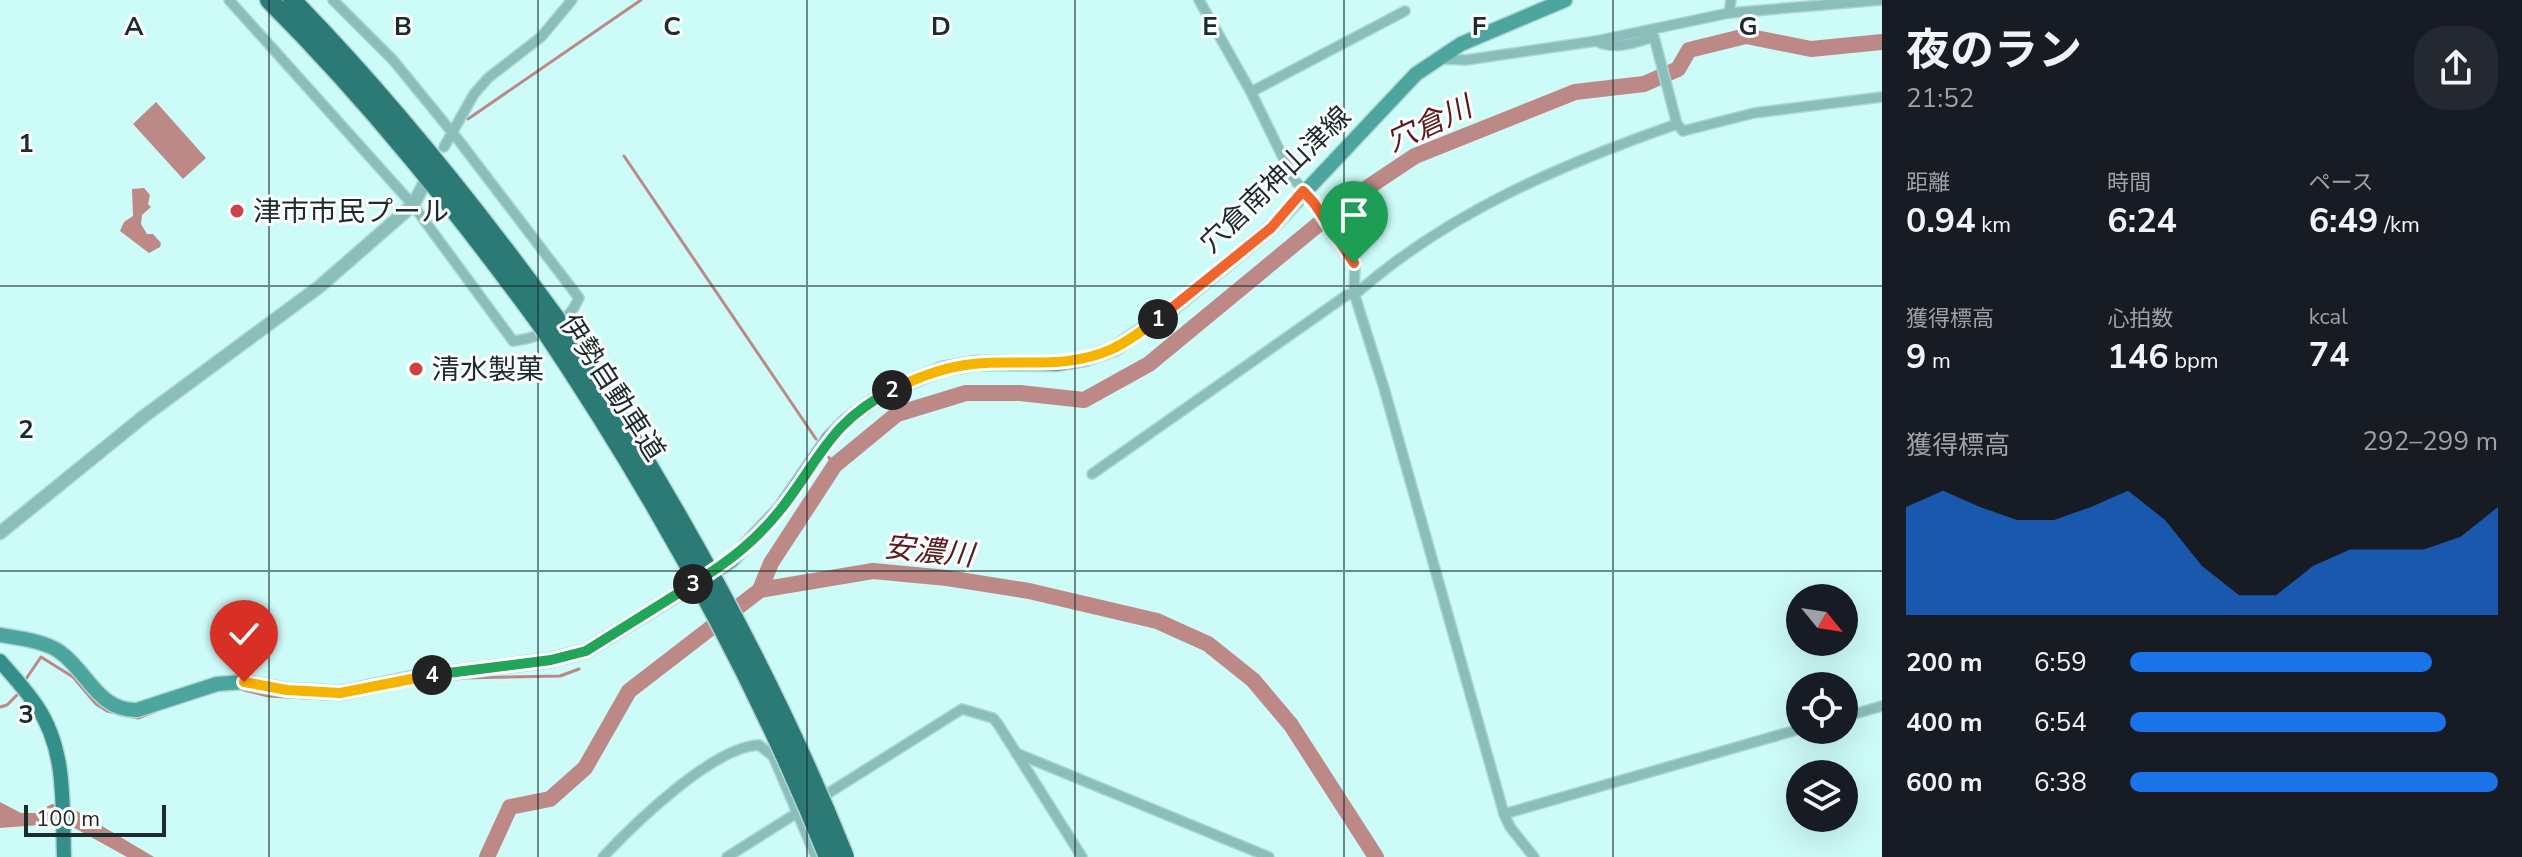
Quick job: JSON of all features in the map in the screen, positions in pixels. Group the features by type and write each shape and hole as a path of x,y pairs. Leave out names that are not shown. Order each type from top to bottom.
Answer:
{"highway":[{"name":"伊勢自動車道","path":"269,0 341,74 406,150 548,322 630,434 740,626 783,714 845,857"},
{"name":"伊勢自動車道","path":"292,0 401,118 502,245 690,566 769,722 828,857"}],"main road":[{"name":"穴倉南神山津線","path":"0,635 60,652 101,698 128,711 217,684 244,682 287,690 340,693 417,677 551,660 586,651 731,561 780,509 838,428 873,401 942,369 977,363 1057,364 1114,349 1168,312 1258,239 1416,74 1461,44 1565,0"},
{"path":"0,661 36,705 52,735 61,777 64,857"}],"street":[{"path":"229,0 413,205 513,341 534,339 572,314 579,298 393,60 333,0"},
{"path":"444,147 474,94 488,78 541,37 572,0"},
{"path":"1199,0 1251,92 1293,178 1314,203 1354,263 1354,293 1384,388 1504,814 1510,827 1534,857"},
{"path":"1729,13 1731,0"},
{"path":"1436,59 1466,60 1596,41 1729,13 1882,0"},
{"path":"1251,92 1405,11"},
{"path":"1596,41 1618,46 1654,37 1676,122 1683,131 1754,113 1882,97"},
{"path":"1092,474 1262,353 1477,208 1557,169 1676,122"},
{"path":"0,533 143,417 319,287 413,205 423,186"},
{"path":"1858,713 1882,706"},
{"path":"727,857 962,709 993,718 1082,857"},
{"path":"1504,814 1786,733"},
{"path":"603,857 693,777 744,746 759,745 769,751 816,857"},
{"path":"1016,753 1269,857"}],"shaded area":[{"path":"156,102 206,158 183,179 133,124"},
{"path":"144,188 150,195 148,204 151,207 142,215 141,224 147,234 153,234 161,243 160,247 149,253 120,231 124,222 133,216 132,189"},
{"path":"0,802 21,813 34,813 52,804 70,807 154,857 127,857 71,826 53,824 0,828"},
{"path":"508,803 512,814 495,857 482,857"}],"waterway":[{"path":"468,119 641,0"},
{"name":"穴倉川","path":"760,590 771,563 835,465 897,414 966,393 1020,393 1084,400 1149,364 1343,204 1415,156 1575,92 1644,84 1678,69 1689,50 1746,36 1811,49 1882,42"},
{"path":"624,156 816,439"},
{"path":"826,454 835,465"},
{"name":"安濃川","path":"487,857 510,807 550,799 585,768 629,691 760,590 873,571 947,578 1029,591 1157,621 1208,644 1253,680 1291,725 1376,857"},
{"path":"26,679 41,657 73,677 96,704 107,711 138,718 156,711"},
{"path":"461,678 560,676 579,669"},
{"path":"346,698 421,683"},
{"path":"240,689 268,696 327,699"},
{"path":"0,707 7,705 17,695"}],"place":[{"name":"津市市民プール","path":"237,211"},
{"name":"清水製菓","path":"416,369"}],"route":[{"path":"244,682 287,690 340,693 455,671 551,660 586,651 731,561 780,509 838,428 888,392 942,369 977,363 1057,364 1114,349 1168,312 1222,269 1271,228 1303,191 1354,263"}]}
